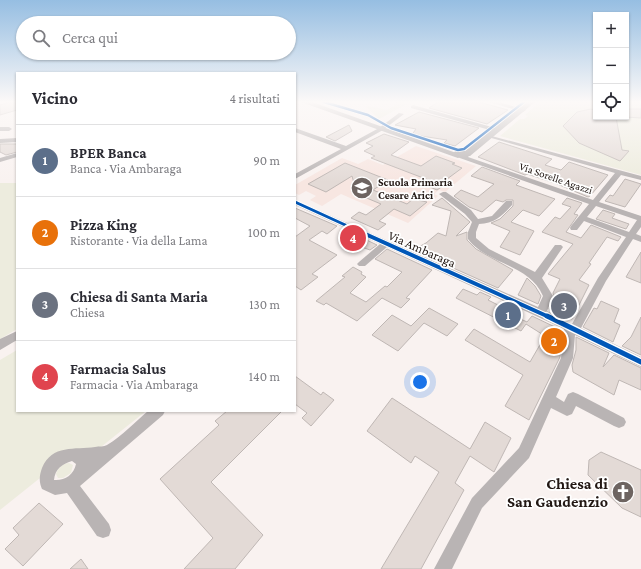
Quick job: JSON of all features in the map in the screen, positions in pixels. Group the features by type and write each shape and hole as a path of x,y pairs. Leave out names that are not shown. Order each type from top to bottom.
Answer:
{"street":[{"path":"0,129 9,129"},
{"path":"296,176 377,129"},
{"name":"Via Sorelle Agazzi","path":"380,129 463,154 641,220"},
{"path":"480,129 641,178"},
{"path":"463,154 500,129"},
{"path":"296,130 346,148"},
{"path":"0,141 16,140"},
{"path":"0,154 4,154 8,158"},
{"path":"0,160 16,155"},
{"path":"574,228 619,172"},
{"path":"443,194 468,212 476,222"},
{"name":"Via Ambaraga","path":"296,202 541,313 641,362"},
{"path":"476,222 488,222 495,219 509,203"},
{"path":"582,218 636,238"},
{"path":"443,569 477,503 524,453 567,358 572,328 601,280 636,238 641,220"},
{"path":"476,222 472,232 472,239 485,250 537,277 545,287 548,296 541,313"},
{"name":"Via Ambaraga","path":"362,264 386,243"},
{"path":"537,277 558,247"},
{"path":"0,345 16,336"},
{"path":"548,399 567,410 573,398 619,422"},
{"path":"109,452 80,456 73,454 64,455 55,460 49,468 46,476 47,484 52,488 60,488 74,481 109,452 157,412"},
{"path":"74,481 83,469 83,461 80,456"},
{"path":"74,481 103,530"}],"shaded area":[{"path":"509,129 641,129 641,175 500,136"},
{"name":"Scuola Primaria Cesare Arici","path":"416,146 476,166 445,192 439,190 434,194 438,196 408,223 341,194 322,206 310,200 316,196 306,191 299,195 296,194 296,184 342,158 358,164 368,159 383,165"},
{"path":"0,183 16,183 16,330 0,339"},
{"path":"16,351 16,412 145,412 101,447 88,449 40,478 0,510 0,360"},
{"path":"69,463 73,465 71,473 63,478 58,478 56,474 58,470 61,466"}],"building":[{"path":"342,129 351,129 352,131 335,141 326,137"},
{"path":"414,129 478,129 455,146 444,143 447,140 421,136 418,138 411,136 416,129"},
{"path":"565,129 618,129 622,150 629,151 620,161 579,143"},
{"path":"384,134 409,142 391,155 421,166 436,156 455,163 452,164 462,168 443,182 446,184 437,190 425,185 431,181 371,158 375,156 364,151 373,146 366,143"},
{"path":"499,142 552,159 545,165 561,170 569,162 608,175 588,197 555,183 527,174 525,175 478,157"},
{"path":"0,144 16,144 16,152 6,155 0,152"},
{"path":"345,163 388,180 373,190 407,204 413,199 427,202 410,216 394,209 379,221 386,224 378,230 351,218 359,212 366,215 381,204 357,194 352,176 326,192 308,184"},
{"path":"482,167 520,181 516,185 555,199 539,216 523,210 511,222 534,231 520,255 500,247 510,231 491,223 500,219 513,206 513,200 506,200 503,202 496,200 482,212 469,207 454,196 461,190 478,197 494,184 471,176"},
{"path":"625,179 641,184 625,207 605,201 610,195 613,196"},
{"path":"442,198 470,222 456,236 467,232 467,240 476,249 513,270 498,288 413,250 426,243 438,233 446,236 451,211 432,205"},
{"path":"567,198 582,203 574,214 578,215 566,232 581,238 591,225 621,237 618,241 607,237 589,263 591,264 579,280 589,285 572,319 549,309 554,297 553,293 560,279 548,274 573,244 542,232 555,217 560,219 571,207 562,204"},
{"path":"296,208 337,226 327,234 322,231 309,240 337,255 312,274 318,277 301,290 296,287 296,236 310,226 296,219"},
{"path":"603,210 615,214 612,218 629,224 626,229 596,219"},
{"path":"352,233 377,245 370,250 342,240"},
{"path":"387,249 432,270 406,298 410,299 401,308 382,298 357,321 326,303 324,305 316,301 345,277 342,276 353,267 362,272 361,274 366,277 350,293 366,302 385,286 387,287 402,272 375,259"},
{"path":"641,252 641,283 626,277"},
{"path":"527,278 535,286 541,296 538,304 518,295"},
{"path":"463,289 477,295 480,292 491,297 488,300 508,310 506,312 527,322 532,316 557,328 561,332 560,357 529,420 505,406 523,375 465,340 474,329 530,362 545,336 526,324 521,331 456,298"},
{"path":"601,301 619,309 614,322 620,325 613,342 583,327 594,308 597,309"},
{"path":"429,308 458,324 447,336 424,323 398,351 372,335 392,315 411,326"},
{"path":"641,317 641,355 622,346 631,337"},
{"path":"576,337 609,353 603,367 614,355 641,368 641,390 619,380 614,395 573,372 572,365 576,350"},
{"path":"296,377 321,395 323,392 334,400 311,426 302,418 307,413 296,405"},
{"path":"392,398 470,449 485,422 511,438 494,472 470,456 455,483 464,490 421,569 381,569 439,472 415,456 411,463 367,431"},
{"path":"226,412 281,412 211,482 263,535 235,569 184,569 213,538 160,479 219,425 215,421"},
{"name":"Chiesa di San Gaudenzio","path":"601,452 641,470 641,517 622,508 588,475 589,460"},
{"path":"39,503 63,524 23,566 5,549 19,535 13,528"},
{"path":"81,559 88,569 70,569"}],"cycle path":[{"path":"393,129 458,150 464,149 490,129"},
{"path":"296,202 541,313 641,362"}],"place":[{"name":"Scuola Primaria Cesare Arici","path":"362,188"},
{"name":"Farmacia Salus","path":"353,238"},
{"name":"Chiesa di Santa Maria","path":"564,306"},
{"name":"BPER Banca","path":"508,315"},
{"name":"Pizza King","path":"554,341"},
{"name":"Chiesa di San Gaudenzio","path":"623,492"}]}
